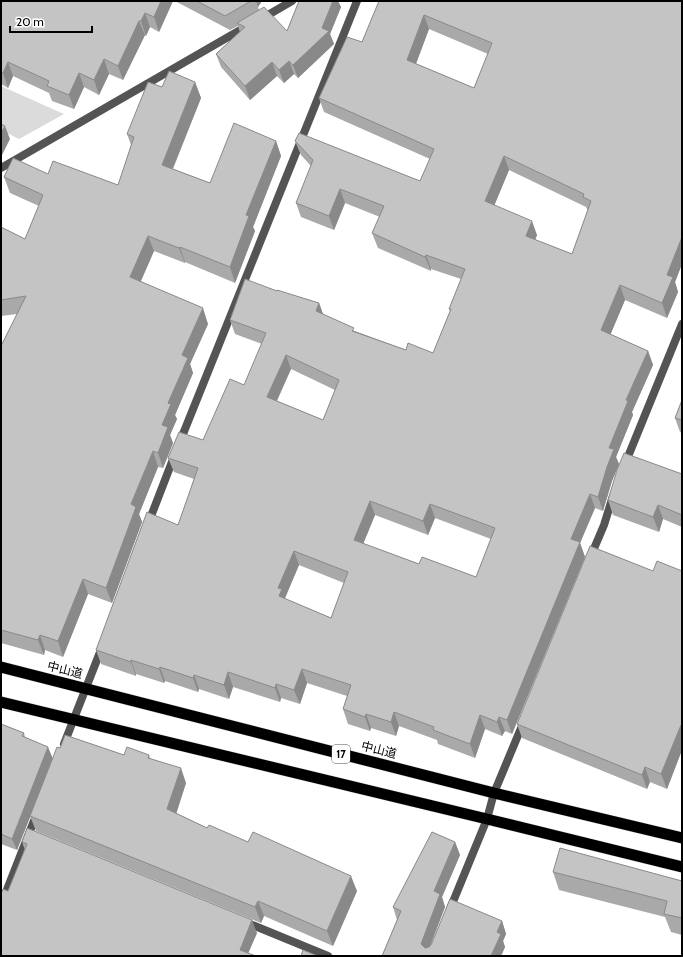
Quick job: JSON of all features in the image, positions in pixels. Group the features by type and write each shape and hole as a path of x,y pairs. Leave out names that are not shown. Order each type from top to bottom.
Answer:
{"highway":[{"name":"中山道","path":"1,667 494,793 682,838"},
{"path":"1,702 682,867"}],"street":[{"path":"1,168 292,1"},
{"path":"144,534 218,344 357,1"},
{"path":"623,469 682,324"},
{"path":"587,565 604,525 615,490"},
{"path":"62,749 105,637"},
{"path":"446,919 487,819 494,793 527,713"},
{"path":"1,905 33,835 40,805"},
{"path":"240,920 328,956"}],"shaded area":[{"path":"1,86 64,114 19,139 1,130"}],"building":[{"path":"1,1 161,1 154,17 145,13 141,21 139,21 118,66 104,59 94,80 79,73 69,95 47,86 49,81 8,62 3,73 1,72"},
{"path":"197,1 251,1 225,16"},
{"path":"299,1 333,1 322,28 329,31 293,65 289,61 279,70 272,62 245,86 216,54 245,27 237,23 264,7 287,31"},
{"path":"379,1 682,1 682,237 667,275 673,277 662,303 620,285 601,330 648,351 626,400 628,401 609,448 614,449 598,497 590,494 571,539 580,542 507,720 499,717 497,722 480,715 470,744 433,730 434,727 394,712 391,722 366,714 365,717 343,709 351,685 302,669 294,690 276,684 275,688 228,672 224,685 194,675 193,678 160,667 159,669 131,660 131,662 96,650 147,512 178,525 198,468 168,458 179,432 203,440 230,379 244,385 266,333 230,320 245,279 277,291 319,303 316,311 354,328 352,331 406,350 408,343 433,353 465,269 426,255 425,257 372,233 384,206 340,189 329,216 296,203 313,160 295,141 299,133 420,181 434,149 319,98 347,37 362,42","holes":["424,15 492,43 474,88 407,60","504,156 584,194 583,197 591,201 572,254 526,236 532,221 485,201","286,355 339,380 323,420 267,397","370,501 423,521 430,504 495,528 476,577 422,557 419,564 354,540","294,551 348,572 331,618 279,596 282,589 278,588"]},
{"path":"169,71 195,82 162,165 210,183 234,123 276,141 246,215 249,216 230,267 148,236 130,277 203,308 182,355 188,358 168,403 171,404 162,425 168,427 158,453 153,451 131,504 136,507 106,588 83,579 58,641 40,635 38,640 1,630 1,346 26,296 1,300 1,227 25,239 43,195 4,177 13,158 48,174 53,161 118,185 134,137 127,134 148,82 162,87"},
{"path":"1,124 5,126 1,133"},
{"path":"682,400 682,420 675,418"},
{"path":"624,453 682,474 682,515 658,505 653,517 608,500"},
{"path":"590,546 653,571 657,561 682,571 682,725 661,774 645,767 642,775 517,724"},
{"path":"1,724 24,733 22,736 48,747 12,839 1,834"},
{"path":"65,735 124,755 127,747 149,755 148,758 181,768 167,809 207,828 209,825 248,842 253,832 351,876 327,931 258,901 255,907 30,816 57,747 60,748"},
{"path":"27,828 252,920 240,950 256,956 1,956 1,894 3,889 8,891 27,844 22,842"},
{"path":"432,832 455,842 434,891 440,894 421,944 425,948 431,945 450,899 502,921 497,932 501,934 491,956 382,956 401,911 393,907"},
{"path":"560,848 682,881 682,918 664,914 667,901 553,872"},
{"path":"303,950 318,956 301,956"}]}
